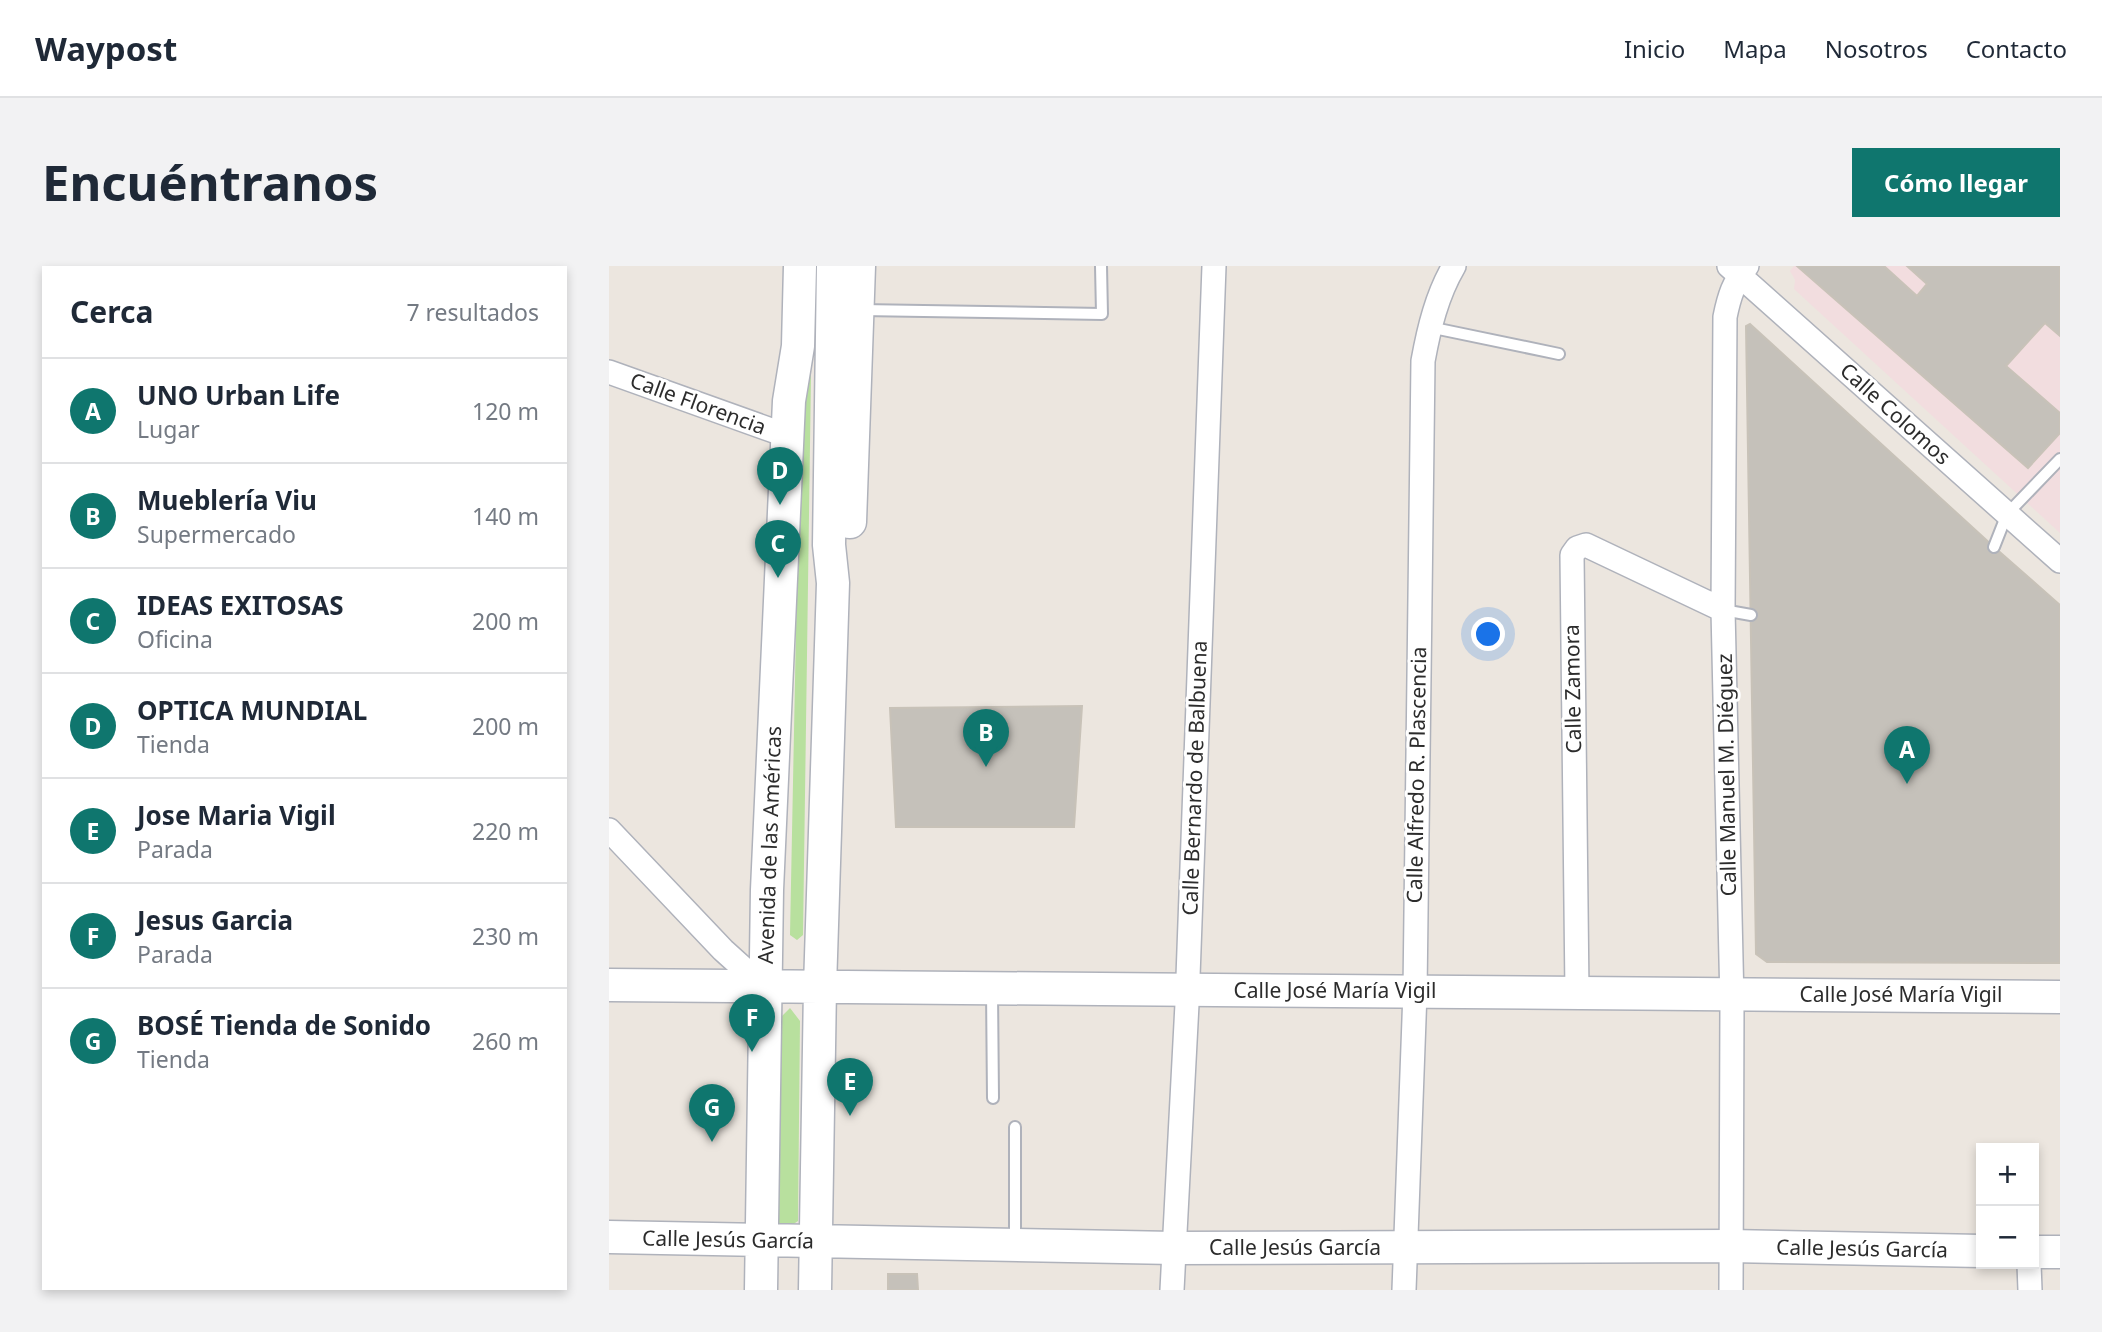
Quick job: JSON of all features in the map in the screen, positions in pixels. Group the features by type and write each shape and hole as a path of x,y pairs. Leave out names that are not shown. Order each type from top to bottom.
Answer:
{"street":[{"name":"Avenida de las Américas","path":"779,266 781,347 789,401"},
{"name":"Avenida de las Américas","path":"761,1290 764,987 789,401 798,346 800,266"},
{"path":"815,1290 820,987 833,583 829,545 833,266"},
{"path":"833,583 849,547 859,266"},
{"name":"Calle Bernardo de Balbuena","path":"1172,1290 1188,990 1214,266"},
{"name":"Calle Alfredo R. Plascencia","path":"1404,1290 1415,992 1423,361 1429,327 1454,266"},
{"name":"Calle Colomos","path":"1739,269 2060,561"},
{"name":"Calle Manuel M. Diéguez","path":"1731,1290 1731,994 1723,610 1725,317 1739,269"},
{"name":"Calle Florencia","path":"609,372 788,436"},
{"name":"Calle Zamora","path":"1577,993 1572,555 1577,548 1586,545 1723,610"},
{"path":"609,830 723,950 764,987"},
{"name":"Calle José María Vigil","path":"609,985 2060,996"},
{"name":"Calle Jesús García","path":"609,1237 1174,1248 1730,1245 1976,1251"},
{"path":"2039,1252 2060,1252"},
{"path":"2029,1269 2029,1290"}],"lane":[{"path":"859,310 1102,314 1101,266"},
{"path":"1429,327 1559,354"},
{"path":"1994,547 2007,514 2060,459"},
{"path":"1723,610 1751,615"},
{"path":"992,988 993,1098"},
{"path":"1015,1127 1015,1246"}],"shaded area":[{"path":"1794,266 2060,266 2060,533 1794,289 1795,280 1790,271"}],"green space":[{"path":"806,371 811,375 803,935 797,940 790,935 801,375"},
{"path":"790,1008 800,1021 798,1221 786,1229 775,1222 778,1020"}],"building":[{"path":"1797,266 1884,266 1917,296 1927,284 1907,266 2060,266 2060,336 2045,323 2006,366 2060,413 2060,433 2028,468"},
{"path":"1750,324 2060,605 2060,963 1767,962 1756,954 1746,326"},
{"path":"1082,706 1074,827 896,827 890,708"},
{"path":"888,1274 917,1274 918,1290 888,1290"}],"place":[{"name":"OPTICA MUNDIAL","path":"780,505"},
{"name":"IDEAS EXITOSAS","path":"778,578"},
{"name":"Mueblería Viu","path":"986,767"},
{"name":"UNO Urban Life","path":"1907,784"},
{"name":"Jesus Garcia","path":"752,1052"},
{"name":"Jose Maria Vigil","path":"850,1116"},
{"name":"BOSÉ Tienda de Sonido","path":"712,1142"}]}
